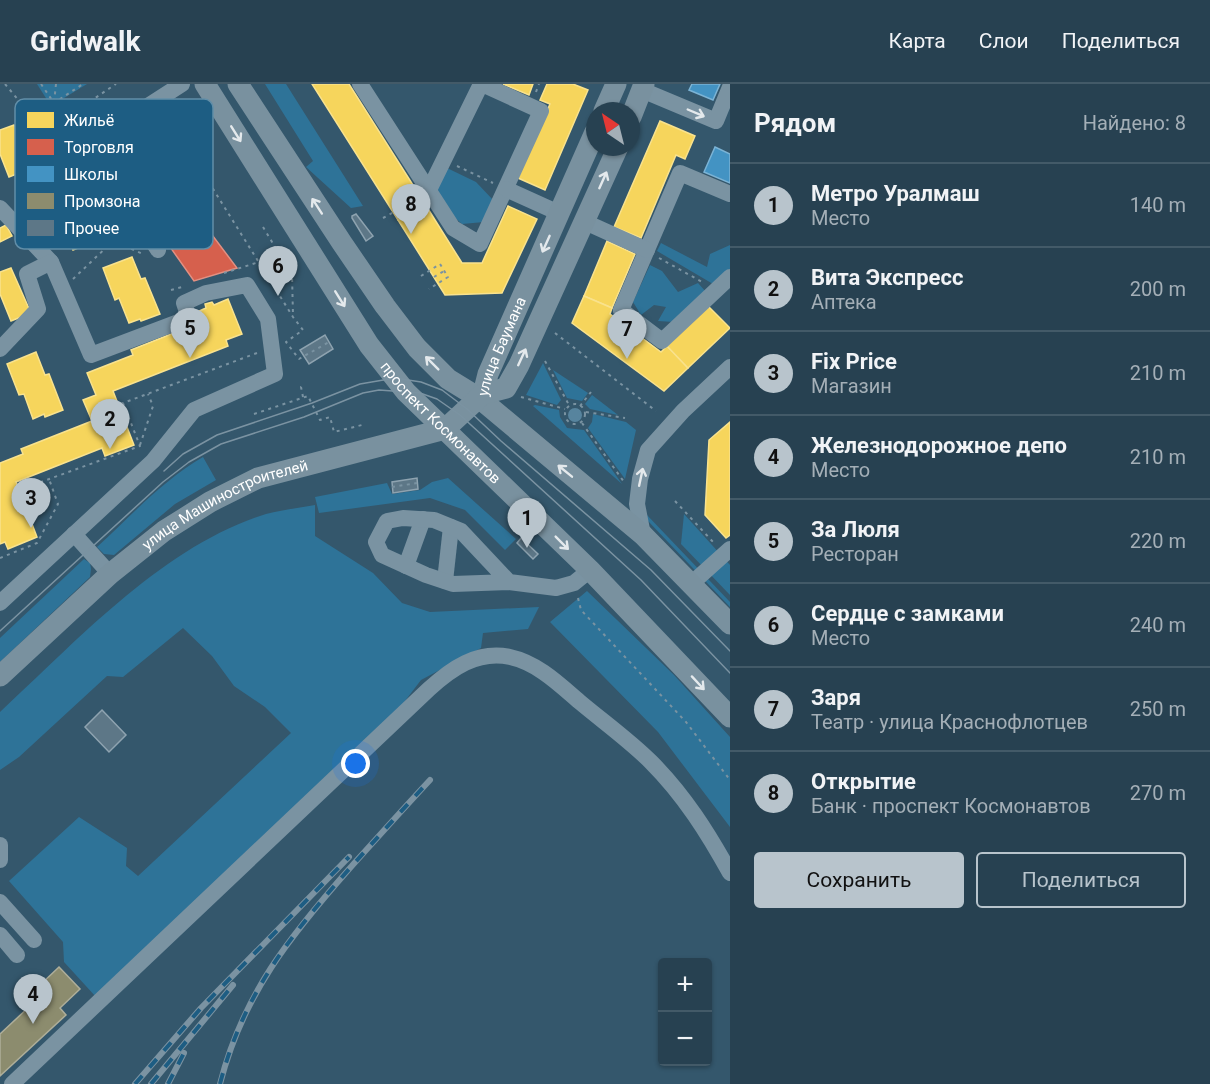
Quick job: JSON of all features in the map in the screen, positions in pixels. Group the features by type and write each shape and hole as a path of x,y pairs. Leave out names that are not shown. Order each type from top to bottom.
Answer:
{"main road":[{"name":"проспект Космонавтов","path":"205,84 369,345 406,392 445,429 582,577 730,717"},
{"path":"238,84 385,306 417,348 448,379 481,396 643,535 730,624"},
{"path":"608,102 616,84"},
{"path":"637,102 643,87"},
{"name":"улица Баумана","path":"481,396 488,374 586,152"},
{"name":"улица Баумана","path":"481,396 506,388 519,365 614,156"},
{"name":"улица Машиностроителей","path":"0,676 110,574 164,531 210,502 258,478 445,429 481,396"}],"street":[{"path":"158,99 182,84"},
{"path":"360,84 453,228 480,244 541,111 481,84 429,190"},
{"path":"643,87 716,121 730,87"},
{"path":"730,194 680,173 621,310 663,341 730,277"},
{"path":"506,189 559,213"},
{"path":"0,208 15,224"},
{"path":"585,222 646,250"},
{"path":"0,603 153,461 194,410 276,374 268,319 248,285 206,293 184,303 189,318 91,355 51,262 39,249"},
{"path":"0,349 38,309 27,274 51,262"},
{"path":"643,535 638,504 640,479 648,450 683,411 730,367"},
{"path":"509,582 462,531 434,520 403,518 387,521 376,542 382,555 453,584 509,582 556,588 582,577"},
{"path":"406,566 423,519"},
{"path":"445,581 451,527"},
{"path":"74,534 110,574"},
{"path":"691,584 727,551"},
{"path":"12,1084 429,690 456,667 469,661 483,657 508,656 547,674 651,762 710,835 730,873"},
{"path":"0,845 0,860"},
{"path":"0,902 34,940"},
{"path":"0,935 17,955"}],"path":[{"path":"5,84 18,99"},
{"path":"41,84 51,99"},
{"path":"54,99 56,84"},
{"path":"60,99 83,84"},
{"path":"94,99 116,84"},
{"path":"460,167 506,189"},
{"path":"213,188 303,330 286,342 299,359"},
{"path":"383,218 394,212"},
{"path":"263,227 292,275 293,317"},
{"path":"60,284 75,278 105,249"},
{"path":"141,249 152,252"},
{"path":"646,250 716,290"},
{"path":"421,276 440,264 448,277 429,289"},
{"path":"434,277 444,271"},
{"path":"555,333 656,411"},
{"path":"140,446 123,403 255,352 273,360 299,359 329,342"},
{"path":"545,361 568,405"},
{"path":"304,398 301,387 305,385"},
{"path":"580,406 591,392"},
{"path":"140,446 153,406 148,394"},
{"path":"254,414 308,396 320,420 330,417 334,432 362,425"},
{"path":"521,397 565,409"},
{"path":"586,412 586,418 582,423 574,425 565,416 565,409 568,405 575,404 586,412 625,418"},
{"path":"582,423 627,488"},
{"path":"19,490 140,446"},
{"path":"0,558 37,543 58,504 49,479"},
{"path":"392,487 417,483"},
{"path":"675,501 727,551"},
{"path":"582,577 581,610 686,722 730,780"}],"shaded area":[{"path":"37,84 87,84 62,99 47,99"},
{"path":"265,84 286,84 363,206 351,208 306,167 313,161"},
{"path":"447,168 476,182 494,201 484,222 462,224 445,209 436,185"},
{"path":"661,243 707,267 710,254 730,245 730,269 713,284 657,251"},
{"path":"650,265 662,271 678,292 698,283 706,292 674,322 658,321 666,307 654,305 641,315 633,302"},
{"path":"543,363 561,400 557,405 526,395"},
{"path":"553,370 588,393 582,401 567,398"},
{"path":"592,395 618,415 590,409 585,404"},
{"path":"533,406 559,410 560,417 567,428 584,430 622,484"},
{"path":"575,408 580,410 582,415 580,420 575,422 570,420 568,415 570,410"},
{"path":"593,414 626,422 636,430 625,479 588,428"},
{"path":"203,457 216,480 175,504 114,555 104,554 97,547 161,487"},
{"path":"448,478 516,539 505,550 465,510 430,498 319,513 315,497 387,483 392,494 420,490 432,482"},
{"path":"315,505 315,536 373,573 402,603 430,612 539,607 528,629 483,633 481,648 421,680 392,718 96,997 64,962 63,942 9,881 79,817 127,848 126,866 138,876 291,733 265,707 234,686 212,656 183,628 123,677 107,676 19,757 0,770 0,712 123,598 192,548 228,529 266,514"},
{"path":"646,514 730,602 730,607 648,521"},
{"path":"684,514 730,565 730,595 681,544"},
{"path":"84,559 90,563 90,577 0,662 0,638"},
{"path":"587,591 674,675 730,737 730,827 658,732 550,622"}],"building: Жильё":[{"path":"312,84 349,84 425,204 398,220"},
{"path":"503,84 533,84 529,95"},
{"path":"547,84 573,84 588,90 545,190 518,178 550,104 540,100"},
{"path":"660,121 695,136 685,159 676,155 641,238 614,227"},
{"path":"14,125 15,128 15,175 9,177 0,154 0,130"},
{"path":"425,204 462,263 482,263 508,206 537,219 502,293 445,295 398,220"},
{"path":"6,225 12,236 0,242 0,228"},
{"path":"607,241 635,254 612,308 584,296"},
{"path":"132,257 141,279 145,278 160,314 129,323 119,298 115,300 103,268"},
{"path":"11,268 31,313 11,321 0,294 0,272"},
{"path":"584,296 612,308 610,314 661,352 667,346 688,368 664,391 572,323"},
{"path":"228,299 242,334 226,340 228,346 113,391 134,445 105,456 102,448 16,482 37,537 8,549 5,542 0,544 0,463 23,454 21,449 92,421 83,400 96,395 87,373 133,355 131,350 199,323 195,313 206,308 205,304 212,302 214,305"},
{"path":"708,306 730,328 688,368 667,346"},
{"path":"36,352 45,375 49,374 63,410 33,419 24,394 19,395 7,364"},
{"path":"730,422 730,535 726,538 705,515 709,440"}],"building: Торговля":[{"path":"213,236 237,268 194,281 172,249 213,249"}],"building: Школы":[{"path":"692,84 720,84 713,100 689,90"},
{"path":"715,147 730,154 730,183 704,172"}],"building: Промзона":[{"path":"59,967 80,989 60,1008 66,1015 0,1076 0,1034 45,992 39,986"}],"building: Прочее":[{"path":"356,214 373,236 366,241 352,218"},
{"path":"325,335 333,349 309,364 300,350"},
{"path":"417,478 418,489 393,493 392,482"},
{"path":"521,538 538,554 533,559 517,543"},
{"path":"102,710 126,735 109,752 85,727"}],"tram line":[{"path":"164,471 183,454 217,435 360,384 395,378 421,382 442,390 467,409 651,570 730,651"},
{"path":"0,631 163,482 189,462 221,444 304,417 363,393 379,390 420,393 437,399 460,415 641,580 730,673"}],"railway":[{"path":"220,1084 242,1022 271,968 328,893 430,780"},
{"path":"135,1084 201,1008 349,857"},
{"path":"151,1084 233,985"},
{"path":"168,1084 184,1053"}],"place":[{"name":"Открытие","path":"411,234"},
{"name":"Сердце с замками","path":"278,296"},
{"name":"За Люля","path":"190,358"},
{"name":"Заря","path":"627,359"},
{"name":"Вита Экспресс","path":"110,449"},
{"name":"Fix Price","path":"31,528"},
{"name":"Метро Уралмаш","path":"527,548"},
{"name":"Железнодорожное депо","path":"33,1024"}]}
